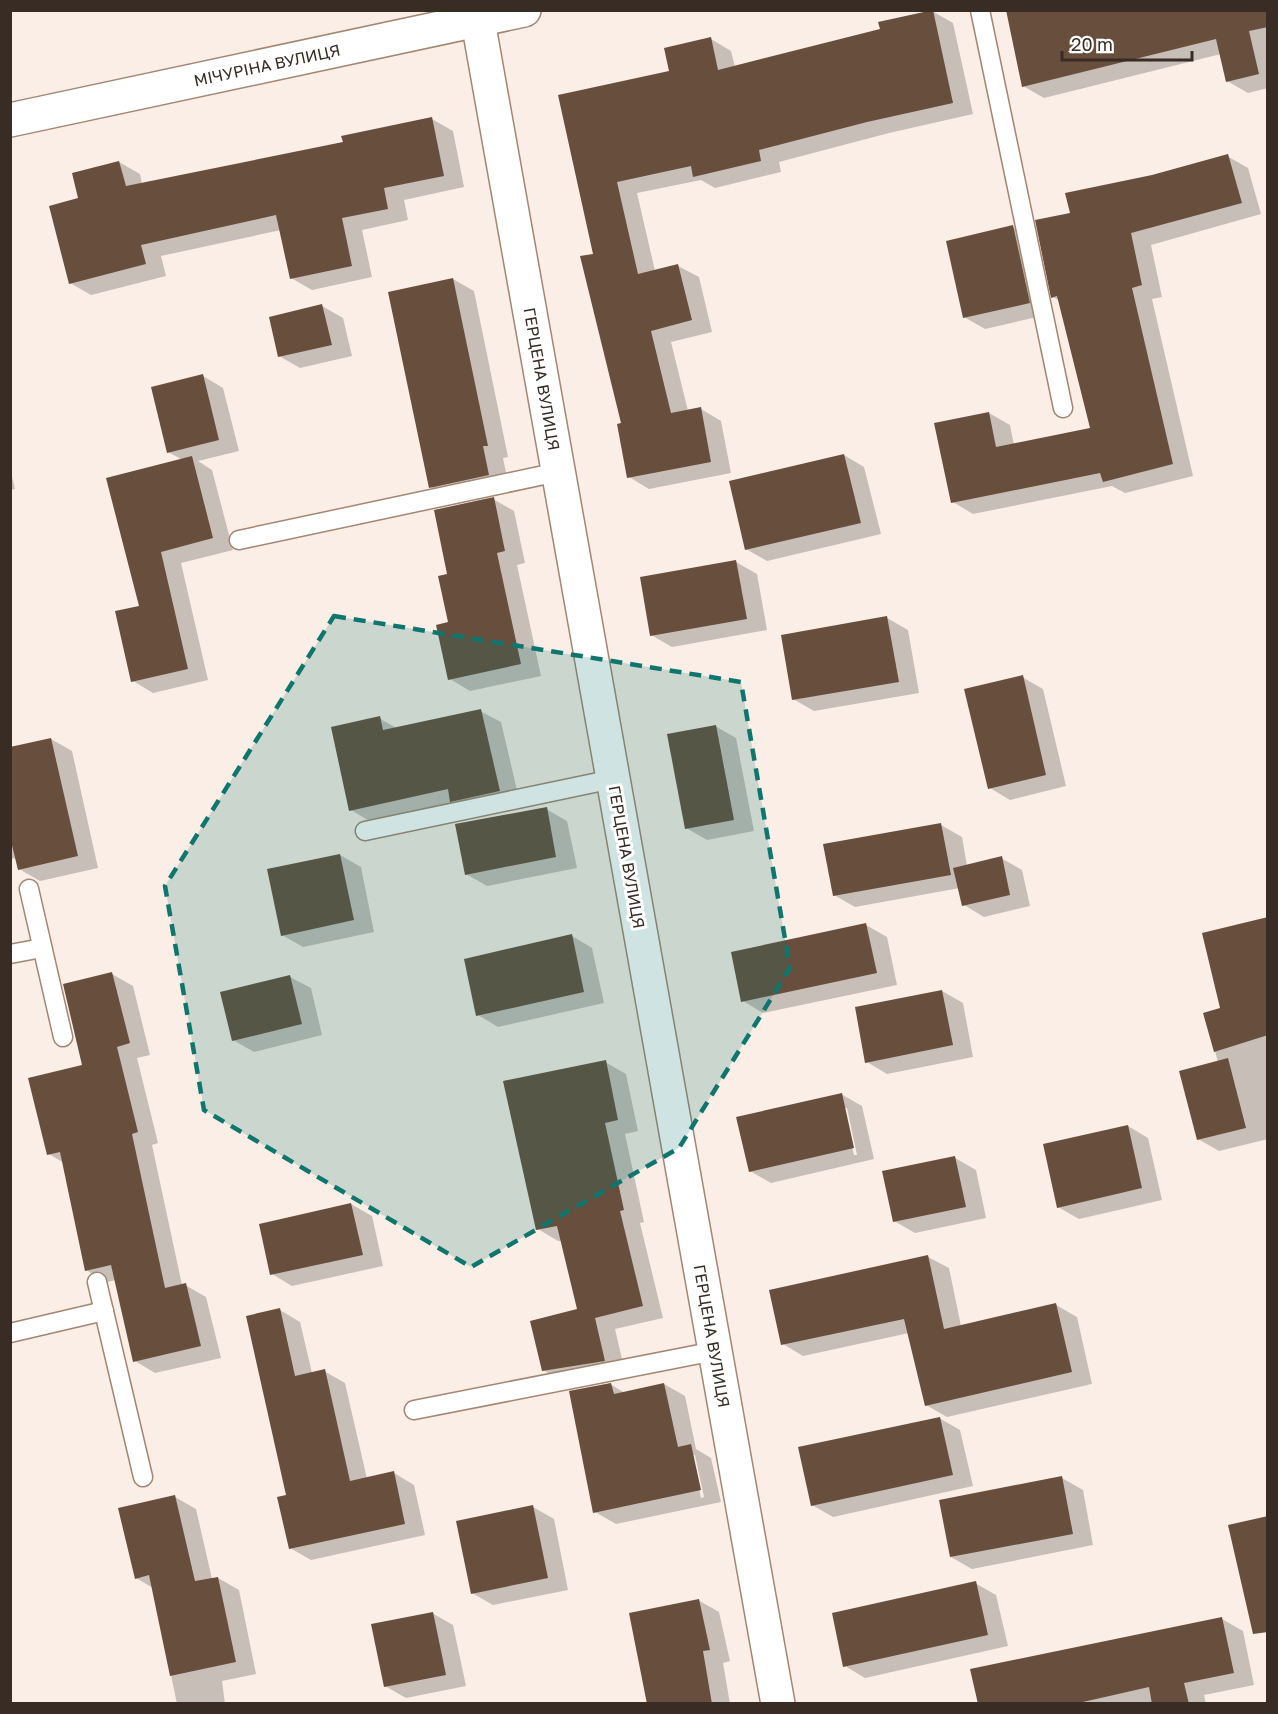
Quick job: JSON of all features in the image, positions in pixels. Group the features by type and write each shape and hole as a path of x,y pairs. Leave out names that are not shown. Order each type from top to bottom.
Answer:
{"street":[{"name":"МІЧУРІНА ВУЛИЦЯ","path":"10,120 477,15 524,10"},
{"name":"ГЕРЦЕНА ВУЛИЦЯ","path":"477,15 778,1704"}],"lane":[{"path":"980,10 1063,408"},
{"path":"239,540 558,472"},
{"path":"365,831 613,779"},
{"path":"29,889 63,1037"},
{"path":"10,954 42,948"},
{"path":"97,1282 143,1477"},
{"path":"10,1333 104,1311"},
{"path":"414,1410 715,1350"}],"highlighted area":[{"path":"334,616 741,682 790,968 679,1148 471,1267 204,1110 165,886"}],"building":[{"path":"933,10 953,103 759,150 761,161 693,177 691,166 617,182 638,274 678,264 692,320 651,331 671,413 701,407 711,462 627,478 617,424 621,423 580,256 593,254 558,95 669,71 664,48 711,37 718,70 880,29 878,22"},
{"path":"1006,10 1268,10 1268,27 1249,31 1259,74 1226,82 1216,39 1022,87"},
{"path":"432,117 444,176 384,188 388,209 342,218 352,266 290,279 276,215 141,245 146,264 69,284 49,206 78,198 72,173 119,161 126,186 343,142 341,136"},
{"path":"1228,154 1242,203 1131,233 1142,285 1132,288 1173,464 1103,482 1100,473 951,503 934,423 989,412 996,447 1090,428 1057,296 1051,298 1035,220 1070,213 1065,193 1152,175"},
{"path":"1013,225 1030,303 963,318 946,241"},
{"path":"453,278 488,446 483,446 489,475 429,488 388,292"},
{"path":"322,304 332,345 278,357 269,317"},
{"path":"203,374 219,440 167,453 151,387"},
{"path":"844,454 861,523 745,550 729,481"},
{"path":"192,456 213,538 161,552 188,669 131,682 115,611 139,606 106,478"},
{"path":"494,497 505,551 497,553 521,664 448,680 436,625 448,622 438,576 447,574 434,510"},
{"path":"736,560 747,619 650,636 640,577"},
{"path":"887,616 899,682 792,700 781,635"},
{"path":"1023,675 1046,775 988,789 964,689"},
{"path":"481,709 500,791 450,802 448,789 349,811 331,727 380,716 383,730"},
{"path":"716,725 734,820 685,829 667,734"},
{"path":"51,738 78,856 18,870 10,837 10,747"},
{"path":"547,807 556,857 465,875 455,824"},
{"path":"941,823 951,875 833,896 823,844"},
{"path":"340,854 354,920 281,936 267,869"},
{"path":"1002,856 1010,895 962,906 953,868"},
{"path":"1268,917 1268,1035 1214,1052 1203,1013 1220,1008 1202,933"},
{"path":"866,923 877,973 741,1002 731,952"},
{"path":"572,934 584,992 476,1016 464,959"},
{"path":"112,972 130,1043 117,1047 138,1132 132,1134 165,1288 186,1283 201,1346 133,1362 111,1265 85,1271 60,1152 47,1155 28,1078 82,1065 63,984"},
{"path":"290,975 302,1024 232,1041 220,992"},
{"path":"942,990 953,1045 865,1063 855,1007"},
{"path":"1228,1058 1246,1128 1197,1140 1179,1071"},
{"path":"606,1060 618,1120 605,1123 624,1210 620,1211 643,1306 595,1318 605,1361 542,1371 530,1321 577,1309 557,1226 536,1230 503,1081"},
{"path":"842,1093 854,1148 749,1172 736,1117"},
{"path":"1128,1125 1142,1188 1057,1208 1043,1144"},
{"path":"955,1156 966,1207 893,1222 882,1171"},
{"path":"351,1203 363,1255 270,1275 259,1224"},
{"path":"928,1255 944,1329 1056,1303 1072,1372 925,1406 904,1319 781,1345 769,1290"},
{"path":"280,1308 295,1376 325,1369 350,1481 394,1471 405,1524 289,1549 277,1497 286,1495 246,1316"},
{"path":"611,1383 614,1394 664,1383 678,1447 691,1444 701,1490 593,1513 569,1391"},
{"path":"940,1417 953,1475 811,1506 798,1447"},
{"path":"1062,1476 1073,1534 950,1557 939,1500"},
{"path":"175,1495 195,1581 218,1577 236,1662 170,1676 149,1575 135,1579 118,1508"},
{"path":"533,1505 548,1578 471,1594 456,1521"},
{"path":"1268,1516 1268,1632 1253,1634 1228,1525"},
{"path":"976,1581 988,1635 843,1667 832,1613"},
{"path":"699,1599 710,1650 703,1651 712,1704 647,1704 629,1613"},
{"path":"433,1612 446,1675 384,1687 371,1624"},
{"path":"1222,1617 1234,1673 1184,1683 1189,1704 1152,1704 1149,1687 1074,1704 978,1704 970,1669"}]}
